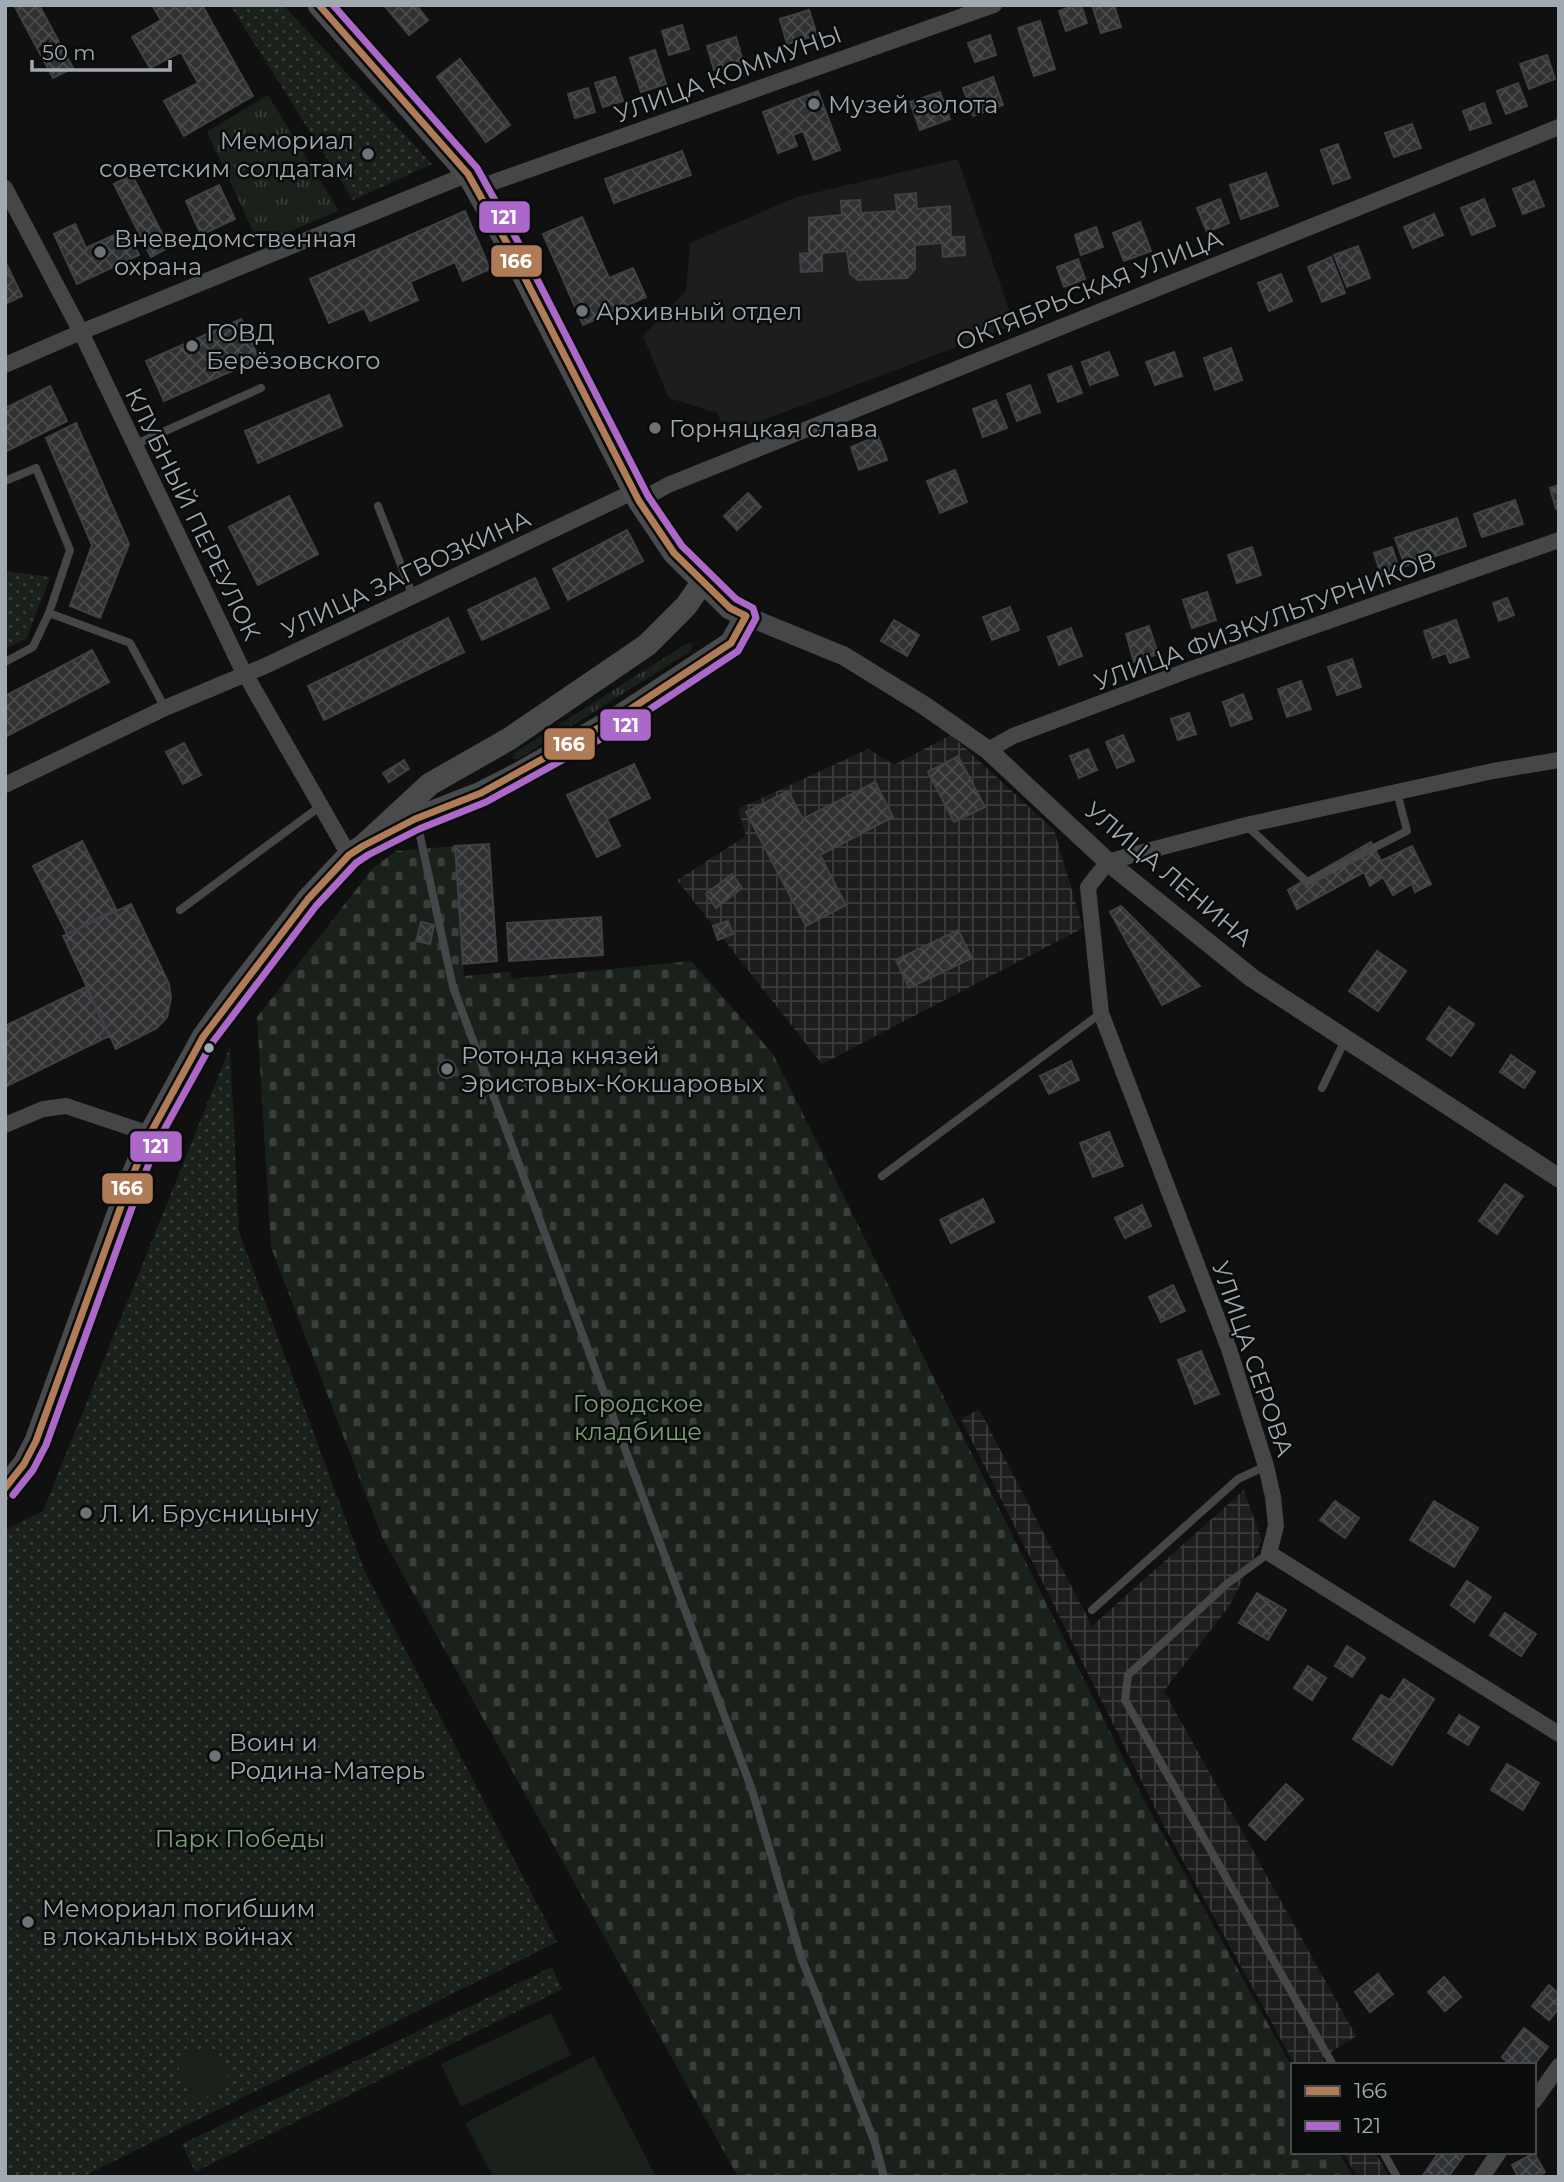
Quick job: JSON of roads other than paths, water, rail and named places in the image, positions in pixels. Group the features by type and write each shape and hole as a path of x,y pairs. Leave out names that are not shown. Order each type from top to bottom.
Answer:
{"main road":[{"path":"319,5 472,181 637,496 674,553 730,608 746,616 731,643 620,716 481,793 416,818 356,851"},
{"path":"5,1488 24,1464 36,1441 129,1184 150,1134 204,1037 227,1004 308,899 356,851 430,785 509,739 647,645 686,606 702,583"},
{"path":"509,739 500,758 504,768 520,773"}],"street":[{"name":"УЛИЦА КОММУНЫ","path":"5,365 81,332 472,181 995,5"},
{"name":"ОКТЯБРЬСКАЯ УЛИЦА","path":"637,496 1559,127"},
{"name":"КЛУБНЫЙ ПЕРЕУЛОК","path":"5,188 81,332 246,674 322,805 356,851"},
{"name":"УЛИЦА ЗАГВОЗКИНА","path":"5,785 165,708 246,674 412,596 637,496"},
{"name":"УЛИЦА ФИЗКУЛЬТУРНИКОВ","path":"988,750 1013,736 1189,670 1559,540"},
{"name":"УЛИЦА ЛЕНИНА","path":"746,616 844,656 925,706 988,750 1108,862 1252,978 1559,1178"},
{"path":"1108,862 1246,825 1493,771 1559,760"},
{"name":"УЛИЦА СЕРОВА","path":"1108,862 1088,887 1101,1013 1228,1349 1266,1466 1276,1527 1269,1553"},
{"path":"5,1125 43,1109 66,1106 150,1134"},
{"path":"1269,1553 1559,1734"},
{"path":"1536,2098 1559,2066"},
{"path":"1482,2177 1498,2154"}],"lane":[{"path":"134,445 261,388"},
{"path":"5,481 36,468 70,550 49,613 33,647 5,662"},
{"path":"378,506 412,596"},
{"path":"49,613 130,643 165,708"},
{"path":"1246,825 1307,882 1407,831 1397,792"},
{"path":"180,910 322,805"},
{"path":"416,818 453,987 752,1790 801,1957 875,2143 884,2177"},
{"path":"882,1177 1101,1013"},
{"path":"1322,1088 1346,1038"},
{"path":"1092,1611 1238,1479 1266,1466"},
{"path":"1269,1553 1228,1583 1128,1675 1125,1700 1332,2063"},
{"path":"1384,2154 1396,2177"}],"place":[{"name":"Музей золота","path":"814,104"},
{"name":"Мемориал советским солдатам","path":"368,154"},
{"name":"Вневедомственная охрана","path":"100,252"},
{"name":"Архивный отдел","path":"582,311"},
{"name":"ГОВД Берёзовского","path":"192,346"},
{"name":"Горняцкая слава","path":"655,428"},
{"name":"Ротонда князей Эристовых-Кокшаровых","path":"447,1069"},
{"name":"Л. И. Брусницыну","path":"86,1513"},
{"name":"Воин и Родина-Матерь","path":"215,1756"},
{"name":"Мемориал погибшим в локальных войнах","path":"28,1922"}],"park label":[{"name":"Городское кладбище","path":"638,1417"},
{"name":"Парк Победы","path":"240,1838"}]}
